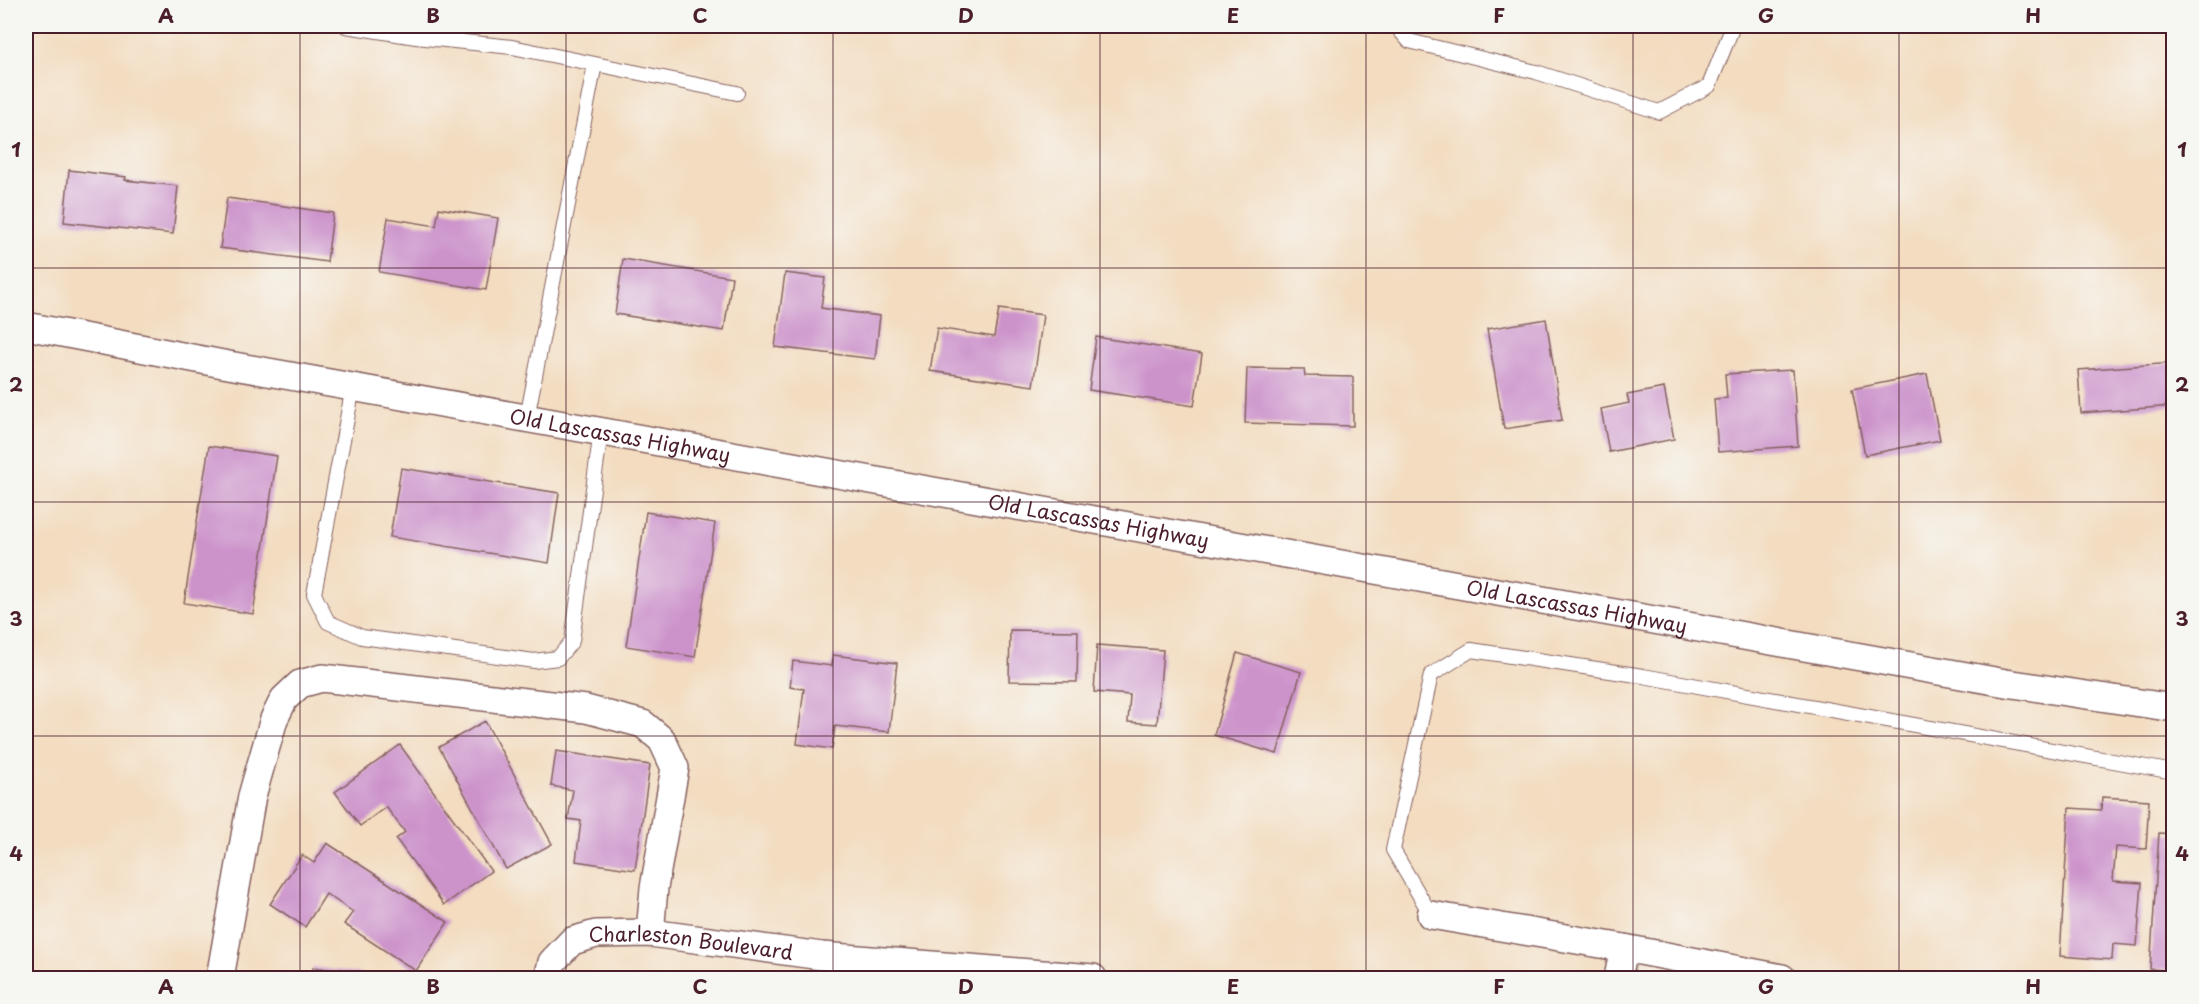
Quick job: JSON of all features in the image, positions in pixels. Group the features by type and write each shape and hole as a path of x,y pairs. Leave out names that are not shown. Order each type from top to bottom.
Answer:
{"street":[{"name":"Old Lascassas Highway","path":"26,326 353,387 1983,679 2174,708"},
{"path":"220,978 252,796 274,719 284,699 300,684 322,678 586,709 643,724 662,740 675,768 654,888 650,933"},
{"path":"1431,915 1782,978"},
{"name":"Charleston Boulevard","path":"548,978 552,962 572,941 596,934 650,933 820,967 1089,978"},
{"path":"1618,978 1624,948"}],"lane":[{"path":"346,26 417,31 512,47 738,93"},
{"path":"1396,26 1409,41 1536,72 1659,112 1709,86 1733,26"},
{"path":"527,418 595,64"},
{"path":"353,387 314,594 328,622 362,637 534,661 558,658 572,641 601,431"},
{"path":"1431,915 1393,850 1431,675 1471,650 1643,676 2174,772"}],"building":[{"path":"69,170 178,186 173,234 64,222"},
{"path":"227,198 333,213 327,262 220,248"},
{"path":"439,208 498,218 486,290 379,272 388,218 436,226"},
{"path":"623,259 732,277 724,331 615,314"},
{"path":"785,273 825,278 821,308 880,316 875,359 775,347"},
{"path":"999,309 1043,315 1033,386 930,371 937,328 994,337"},
{"path":"1546,319 1562,420 1504,429 1487,329"},
{"path":"1096,337 1202,354 1194,406 1089,390"},
{"path":"2174,363 2174,406 2081,413 2078,370"},
{"path":"1247,368 1304,369 1305,376 1353,377 1353,426 1245,423"},
{"path":"1793,370 1798,446 1718,452 1714,399 1727,398 1725,374"},
{"path":"1927,374 1940,440 1865,455 1852,389"},
{"path":"1664,388 1674,439 1609,452 1601,409 1629,403 1627,395"},
{"path":"209,446 277,456 253,614 184,603"},
{"path":"401,468 559,493 549,563 390,537"},
{"path":"646,512 715,523 695,657 626,646"},
{"path":"1010,630 1078,631 1077,682 1009,681"},
{"path":"1097,645 1163,650 1157,724 1128,722 1130,695 1094,692"},
{"path":"1237,653 1301,672 1277,754 1214,735"},
{"path":"833,655 897,663 889,732 835,726 832,749 797,744 804,689 790,687 793,661 832,666"},
{"path":"485,721 552,844 506,869 439,747"},
{"path":"400,745 491,871 444,905 396,839 405,832 386,807 360,826 335,792"},
{"path":"556,751 650,765 635,870 576,861 581,821 568,819 573,790 551,786"},
{"path":"2102,797 2149,800 2146,849 2116,847 2113,881 2142,883 2137,946 2113,944 2112,960 2060,956 2069,808 2101,810"},
{"path":"2159,833 2174,834 2174,971 2150,969"},
{"path":"327,843 448,922 416,971 344,924 353,912 326,894 305,927 270,904 302,855 314,863"},
{"path":"313,967 384,977 384,978 312,978"}]}
